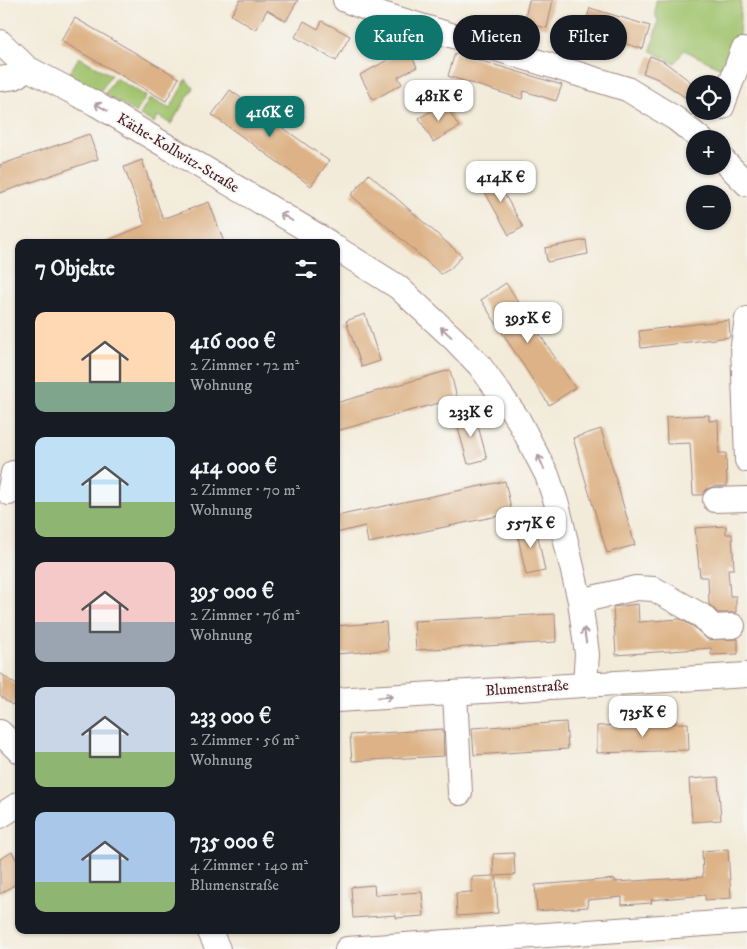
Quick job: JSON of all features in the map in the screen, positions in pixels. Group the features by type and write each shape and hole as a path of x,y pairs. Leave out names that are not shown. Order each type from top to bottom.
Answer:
{"street":[{"path":"345,0 392,8 627,89 668,114 689,130"},
{"name":"Käthe-Kollwitz-Straße","path":"0,42 27,68 96,104 323,239"},
{"path":"731,83 744,50"},
{"path":"0,79 15,76 27,68"},
{"path":"731,168 747,184"},
{"path":"340,251 398,287 454,339 480,366 518,419 547,475 554,497 580,601 587,654 585,684"},
{"path":"747,320 744,354 747,460"},
{"path":"715,500 747,499"},
{"path":"580,601 636,588 654,588 702,616 713,627 734,626"},
{"name":"Blumenstraße","path":"340,700 747,675"},
{"path":"454,693 460,793"},
{"path":"0,732 15,748"},
{"path":"0,816 15,807"},
{"path":"347,949 747,921"},
{"path":"211,934 218,949"}],"green space":[{"path":"656,0 741,0 738,54 731,73 684,50 675,63 651,51 658,21 655,14"},
{"path":"79,57 111,75 100,92 69,74"},
{"path":"115,78 146,96 136,113 105,94"},
{"path":"186,79 193,88 171,124 158,116 154,123 140,115 150,98 170,109"}],"building":[{"path":"240,0 298,0 286,21 267,10 256,30 231,15"},
{"path":"529,0 553,0 547,28 540,26 540,15 526,15"},
{"path":"590,8 613,15 588,15"},
{"path":"75,18 179,78 166,101 61,41"},
{"path":"627,19 650,26 643,49 627,44"},
{"path":"304,21 318,29 322,21 350,36 336,61 295,37"},
{"path":"650,56 663,61 686,78 686,98 658,79 643,73"},
{"path":"388,60 414,60 417,67 398,77 402,84 373,100 360,75"},
{"path":"453,60 478,60 562,85 556,101 524,91 522,99 448,76"},
{"path":"230,90 329,161 311,186 212,115"},
{"path":"441,97 459,127 433,142 419,118 438,107"},
{"path":"89,134 98,159 0,193 0,165"},
{"path":"142,160 163,219 209,202 223,239 111,239 145,225 124,167"},
{"path":"492,172 523,227 509,235 478,180"},
{"path":"369,174 462,256 450,269 441,274 351,195"},
{"path":"586,240 588,254 547,262 545,248"},
{"path":"506,283 575,388 549,405 481,300"},
{"path":"365,314 380,361 362,367 346,321"},
{"path":"729,320 730,337 641,348 639,331"},
{"path":"450,370 457,398 340,430 340,402"},
{"path":"474,411 487,459 468,464 455,417"},
{"path":"709,415 709,421 718,420 719,453 726,453 727,486 714,486 707,489 702,495 693,495 690,443 667,444 666,417"},
{"path":"601,429 635,545 607,553 573,438"},
{"path":"505,481 512,513 368,543 365,526 340,532 340,515"},
{"path":"535,522 545,571 526,575 516,527"},
{"path":"726,526 726,534 732,534 734,569 728,569 730,596 736,596 736,613 718,613 709,604 708,577 700,577 695,528"},
{"path":"638,604 639,622 680,619 694,627 708,640 738,639 738,654 711,655 711,648 616,655 613,607"},
{"path":"555,614 556,642 416,650 414,621"},
{"path":"386,622 388,650 340,654 340,626"},
{"path":"0,673 15,684 15,701 12,705 0,696"},
{"path":"566,722 568,749 474,755 472,728"},
{"path":"688,723 689,750 597,753 597,726"},
{"path":"443,729 444,756 352,761 350,735"},
{"path":"718,777 721,820 692,822 689,779"},
{"path":"728,849 731,898 705,900 705,895 651,900 652,903 622,905 622,897 587,900 588,907 537,911 535,885 615,879 615,882 703,877 702,851"},
{"path":"12,852 15,857 15,885 0,894 0,859"},
{"path":"514,853 515,875 496,876 498,913 457,916 456,893 472,892 472,877 494,876 493,854"},
{"path":"374,885 375,895 422,892 424,916 396,918 396,915 353,918 351,887"}]}
